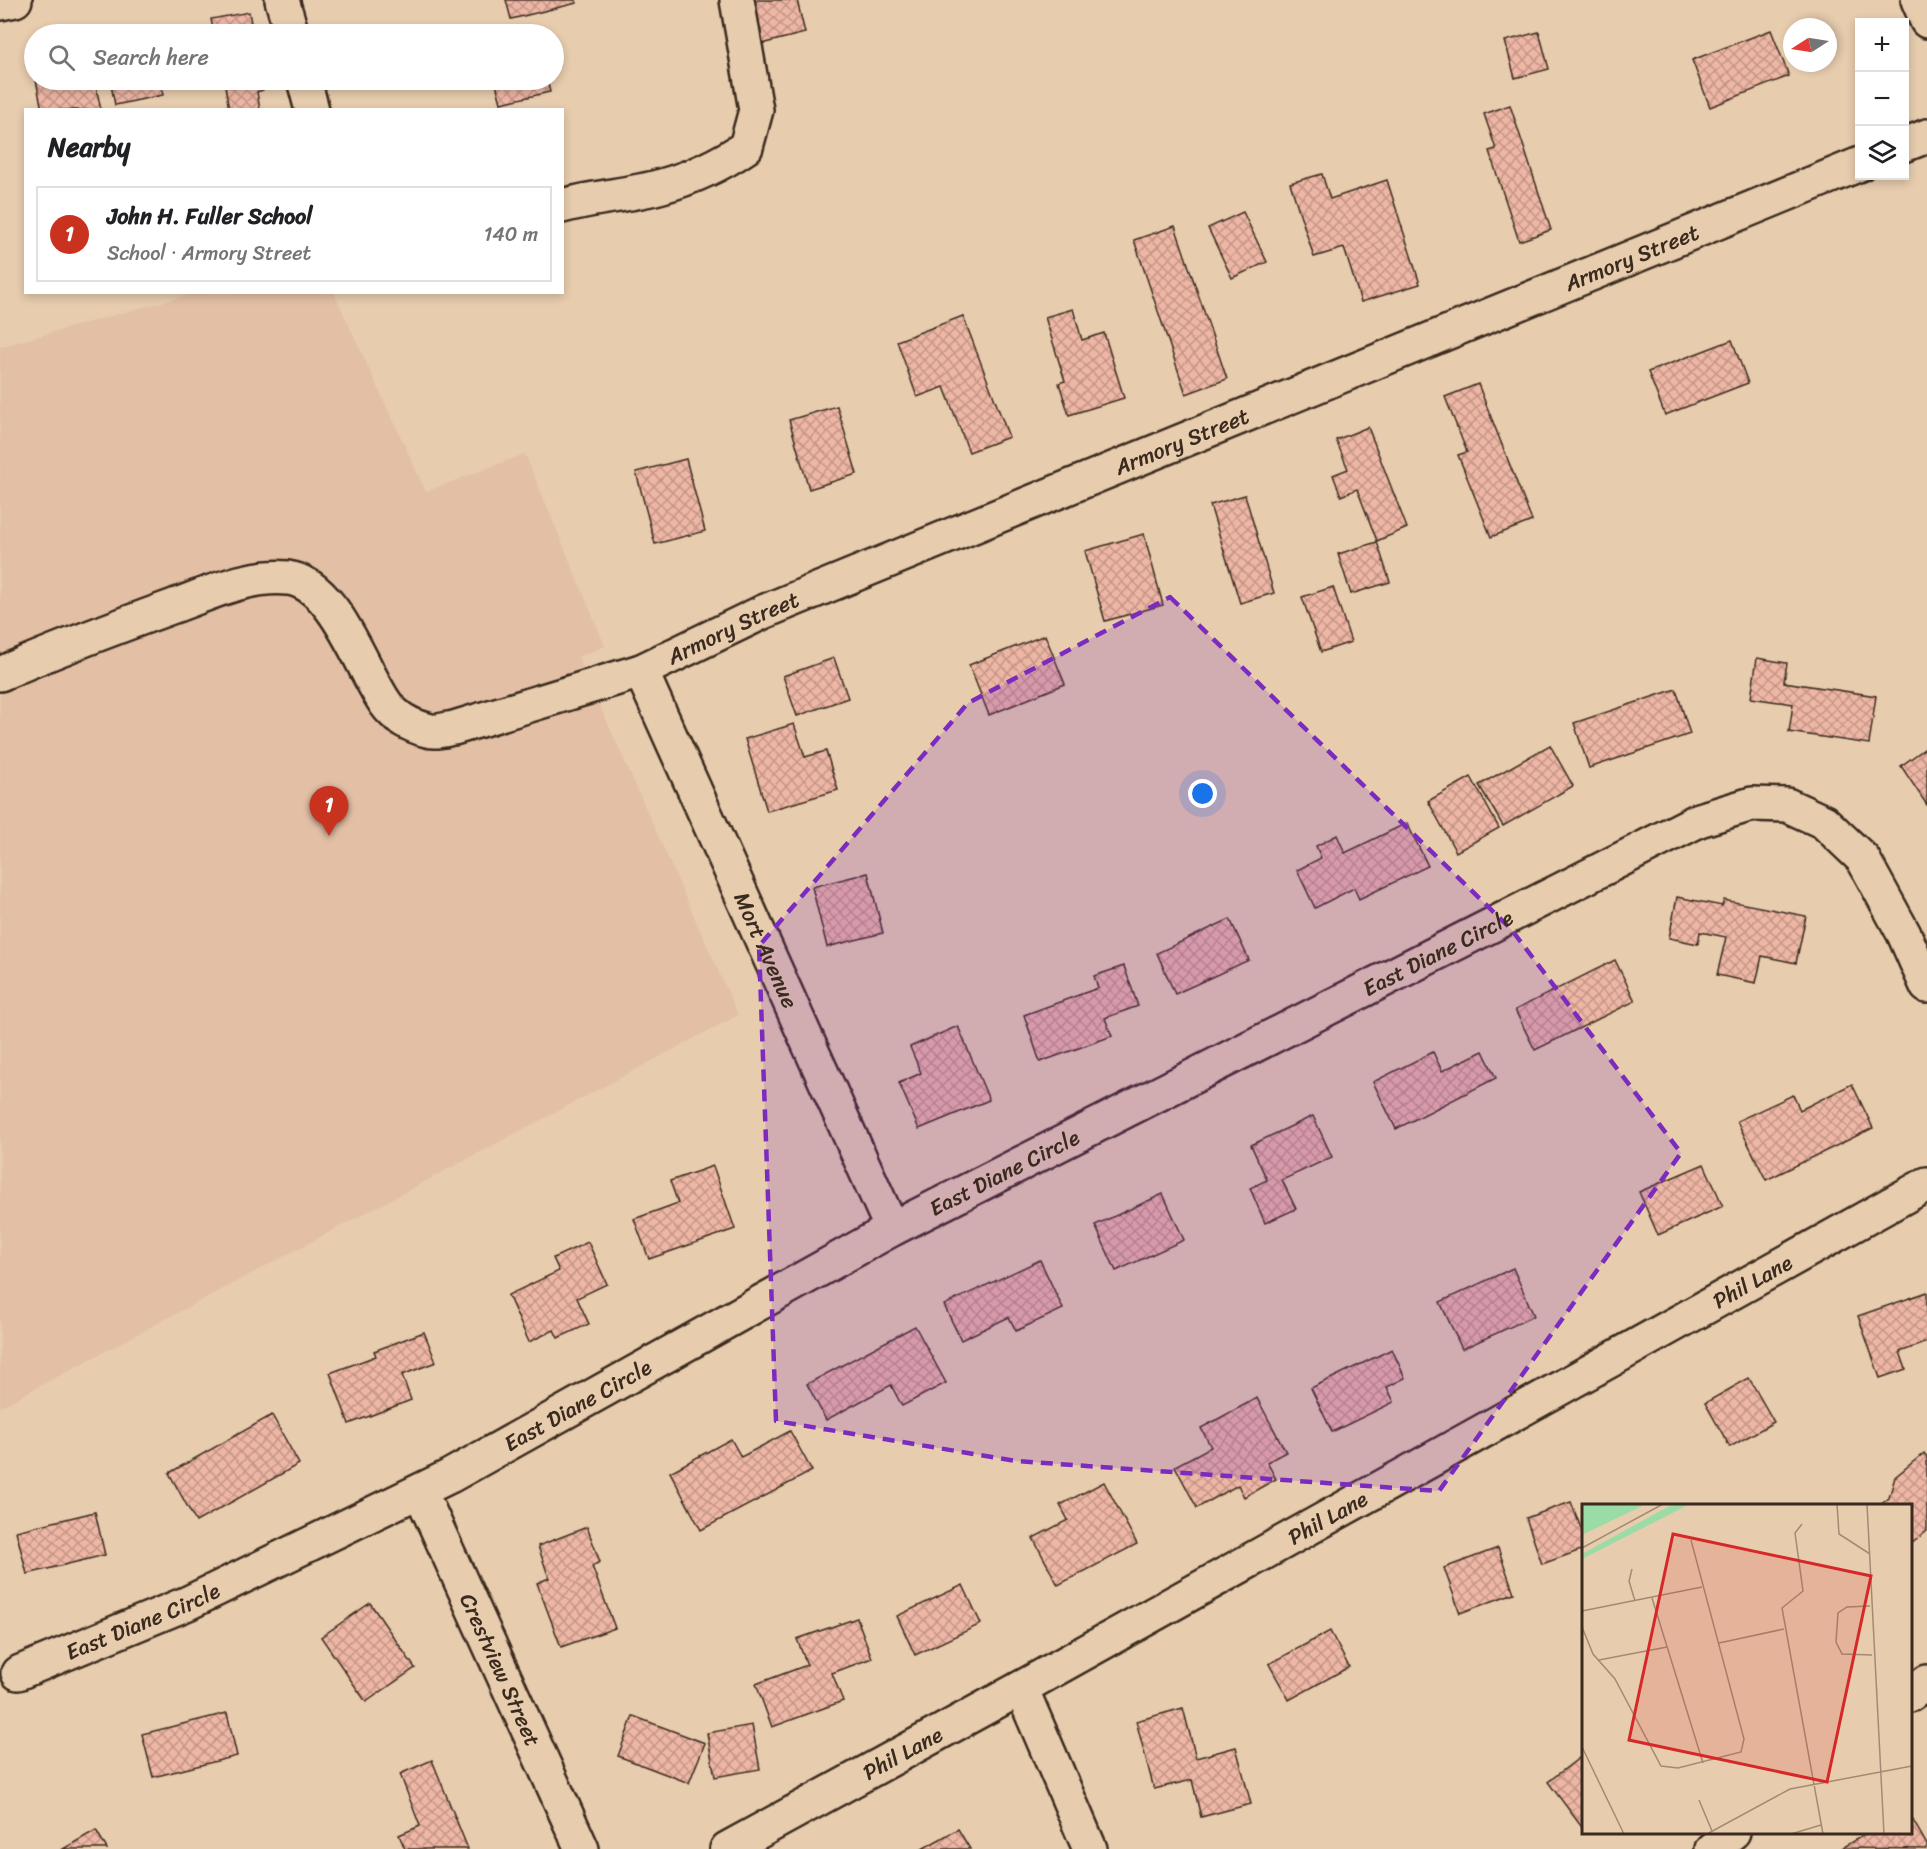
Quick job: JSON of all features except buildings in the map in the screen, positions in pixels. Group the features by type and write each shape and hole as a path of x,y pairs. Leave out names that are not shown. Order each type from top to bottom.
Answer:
{"street":[{"path":"0,3 15,0"},
{"path":"282,0 288,24"},
{"path":"564,206 663,186 724,162 746,147 756,110 737,0"},
{"path":"1918,0 1927,21"},
{"path":"307,90 311,108"},
{"path":"1909,143 1927,136"},
{"name":"Armory Street","path":"0,674 122,625 231,586 265,578 290,578 310,586 333,610 387,705 405,722 429,731 454,728 641,671 763,612 1855,166"},
{"name":"Mort Avenue","path":"641,671 892,1228"},
{"name":"East Diane Circle","path":"18,1673 188,1603 420,1491 892,1228 1699,820 1752,804 1788,805 1824,822 1863,859 1904,934 1927,986"},
{"name":"Phil Lane","path":"727,1849 1927,1184"},
{"name":"Crestview Street","path":"420,1491 582,1849"},
{"path":"1912,1694 1927,1682"},
{"path":"1021,1688 1090,1849"},
{"path":"1712,1849 1732,1834"}],"highlighted area":[{"path":"1170,597 1511,929 1681,1153 1439,1491 1016,1461 776,1421 759,946 968,703"}],"shaded area":[{"path":"191,294 334,294 426,492 525,454 605,646 578,657 738,1015 0,1407 0,347"}],"place":[{"name":"John H. Fuller School","path":"329,836"}]}
